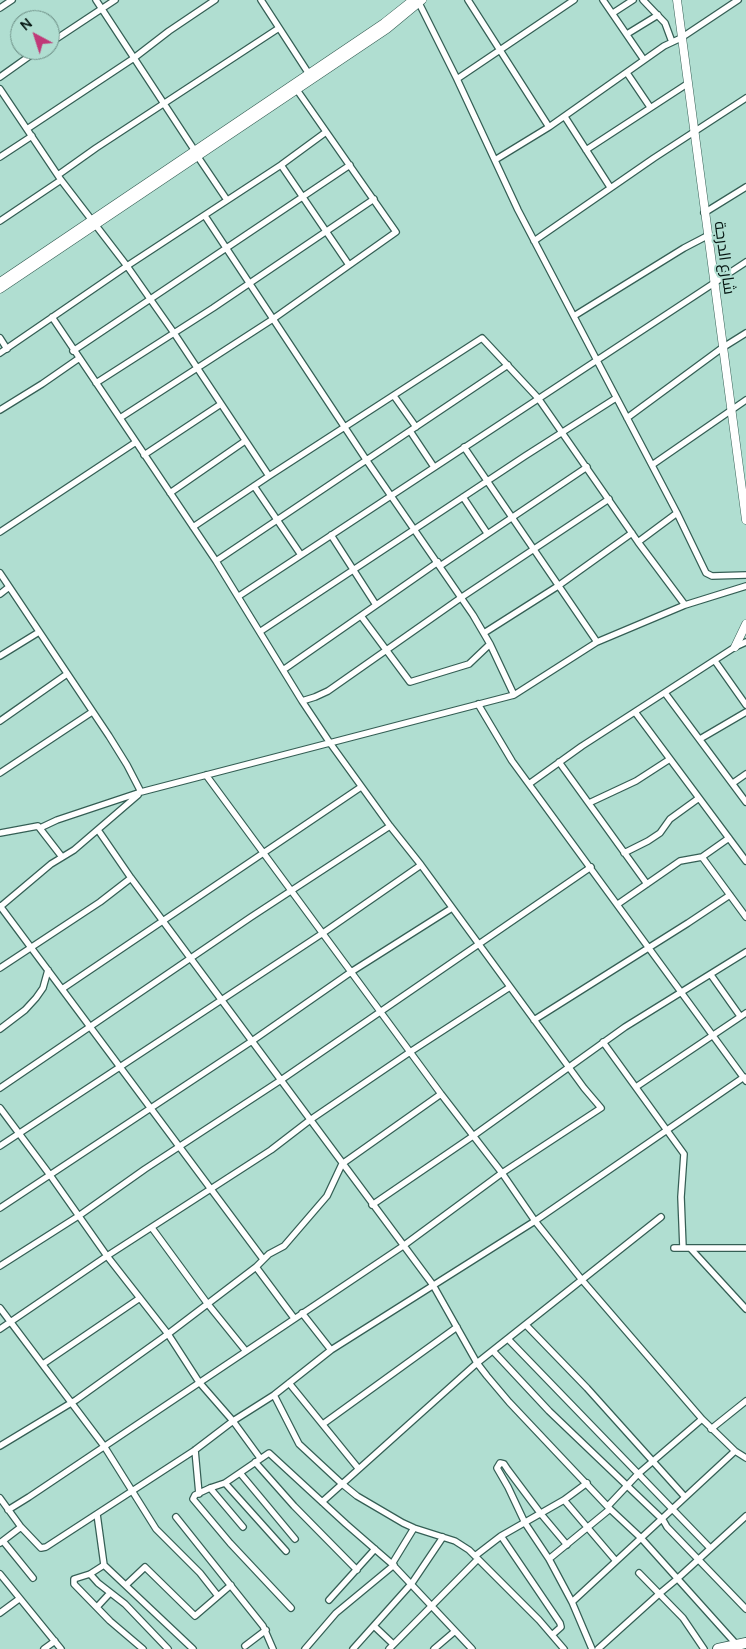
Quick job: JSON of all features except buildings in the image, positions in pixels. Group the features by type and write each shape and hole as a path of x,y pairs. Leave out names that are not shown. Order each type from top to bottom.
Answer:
{"highway":[{"path":"718,1649 742,1644"}],"street":[{"path":"0,8 12,0"},
{"path":"96,0 227,200"},
{"path":"60,36 115,0"},
{"path":"26,128 134,58 216,0"},
{"path":"261,0 309,74"},
{"path":"468,0 549,127"},
{"path":"457,79 574,0"},
{"path":"603,0 644,60"},
{"path":"613,13 633,0"},
{"path":"643,0 667,26 672,42"},
{"name":"شارع الدرجة","path":"676,0 730,410 743,471 746,520"},
{"path":"495,160 565,117 644,60 738,0"},
{"path":"196,154 309,74 418,1"},
{"path":"418,1 534,241 678,513 706,573 712,576 746,575"},
{"path":"0,282 297,90 387,29 418,1"},
{"path":"627,34 658,15"},
{"path":"0,221 163,104 279,28"},
{"path":"0,77 24,60"},
{"path":"627,73 650,108"},
{"path":"586,150 687,84"},
{"path":"120,418 273,319 396,232 297,90"},
{"path":"1,92 59,177 151,300 269,476"},
{"path":"534,241 610,187 746,98"},
{"path":"565,117 610,187"},
{"path":"0,353 127,266 205,216 326,132"},
{"path":"0,157 32,136"},
{"path":"281,164 350,265"},
{"path":"73,351 227,250 350,165"},
{"path":"704,212 746,187"},
{"path":"96,383 250,284 374,199"},
{"path":"205,216 390,496 462,597 490,644 514,694"},
{"path":"0,289 92,222"},
{"path":"574,316 684,248 707,236"},
{"path":"239,596 746,262"},
{"path":"8,1510 403,1246 502,1173 601,1108 330,743 302,701 239,596 52,318"},
{"path":"627,418 722,348 746,333"},
{"path":"0,338 8,348"},
{"path":"193,527 482,338 538,398 638,542 685,605"},
{"path":"0,410 78,359"},
{"path":"216,561 508,365"},
{"path":"394,396 416,427"},
{"path":"261,631 616,398"},
{"path":"652,465 746,400"},
{"path":"144,455 221,404"},
{"path":"410,431 434,467"},
{"path":"170,493 245,441"},
{"path":"0,532 136,442"},
{"path":"464,447 486,482 597,642"},
{"path":"283,670 376,605 587,467"},
{"path":"254,486 301,555"},
{"path":"463,497 488,533"},
{"path":"302,701 328,691 462,597 609,499"},
{"path":"638,542 678,513"},
{"path":"484,633 558,586 632,533"},
{"path":"331,535 376,605"},
{"path":"0,574 127,765 141,792"},
{"path":"40,828 57,820 141,792 514,694 597,642 685,605 746,586"},
{"path":"0,594 9,587"},
{"path":"361,616 408,680 413,682 469,664 490,644"},
{"path":"735,647 746,624"},
{"path":"0,656 39,632"},
{"path":"529,784 559,762 735,647 746,642"},
{"path":"714,661 746,705"},
{"path":"0,721 67,674"},
{"path":"665,693 746,802"},
{"path":"0,1498 21,1527 43,1548 195,1450 233,1421 274,1395 331,1350 535,1221 667,1129 745,1079 529,784 494,732 478,704"},
{"path":"0,773 92,712"},
{"path":"636,712 746,862"},
{"path":"700,739 746,712"},
{"path":"589,803 636,781 670,760"},
{"path":"559,762 647,884"},
{"path":"732,784 746,774"},
{"path":"206,775 441,1094 502,1173 535,1221 582,1280 702,1420 735,1451 746,1458"},
{"path":"62,989 361,786"},
{"path":"141,792 74,850 51,864 0,906 263,1259"},
{"path":"624,853 660,833 670,819 699,798"},
{"path":"0,834 36,826 40,828 62,857"},
{"path":"0,1088 89,1025 390,826"},
{"path":"98,830 131,878 433,1285 477,1364 509,1402 586,1484 742,1644"},
{"path":"618,904 680,861 702,857 729,838"},
{"path":"702,857 746,917"},
{"path":"0,1146 323,933 421,865"},
{"path":"0,1266 80,1215 178,1146 281,1080 591,867"},
{"path":"0,968 100,902 131,878"},
{"path":"534,1020 730,895"},
{"path":"0,1208 151,1109 351,972 452,908"},
{"path":"372,1205 473,1136 603,1042 746,952"},
{"path":"0,1029 25,1010 36,998 43,988 48,970"},
{"path":"636,1087 743,1015 711,975"},
{"path":"0,1328 271,1150 310,1120 510,987"},
{"path":"603,1042 682,1150 685,1160 681,1197 683,1248"},
{"path":"0,1446 72,1402 168,1334 256,1267 269,1254 284,1246 327,1196 342,1164 441,1094"},
{"path":"0,1108 80,1215 107,1256 168,1334 199,1382 233,1421 258,1460 294,1506 357,1570"},
{"path":"322,1502 341,1483 477,1364 661,1217"},
{"path":"152,1228 207,1303 246,1350"},
{"path":"674,1248 746,1248"},
{"path":"691,1249 746,1309"},
{"path":"256,1267 294,1318"},
{"path":"43,1364 87,1336 140,1298"},
{"path":"0,1308 104,1446 156,1528 200,1573 218,1596"},
{"path":"302,1313 331,1350"},
{"path":"526,1325 581,1381 685,1497"},
{"path":"323,1424 457,1327"},
{"path":"508,1339 710,1548"},
{"path":"493,1351 549,1411 662,1520 746,1609"},
{"path":"289,1383 358,1468"},
{"path":"274,1395 300,1444 341,1483 357,1496 414,1528 462,1545 552,1634 564,1649"},
{"path":"711,1429 746,1401"},
{"path":"549,1559 588,1528 609,1508 638,1474 702,1420"},
{"path":"195,1450 199,1494"},
{"path":"572,1602 735,1451"},
{"path":"291,1608 230,1544 195,1502 194,1497 210,1488 225,1483 269,1453 393,1564 433,1606 454,1632 472,1649"},
{"path":"566,1545 504,1464 500,1463 498,1468 525,1523 549,1559 572,1602 592,1649"},
{"path":"240,1473 295,1539"},
{"path":"225,1483 286,1551"},
{"path":"374,1626 391,1647 433,1606 477,1558 501,1536 564,1500 586,1484"},
{"path":"210,1488 243,1527"},
{"path":"564,1500 616,1561"},
{"path":"97,1514 104,1565 193,1649"},
{"path":"598,1649 746,1516"},
{"path":"176,1517 266,1630 273,1649"},
{"path":"21,1527 2,1542 33,1578"},
{"path":"305,1649 336,1613 393,1564 414,1528"},
{"path":"501,1536 560,1623 561,1627 552,1634"},
{"path":"353,1649 412,1583 443,1537"},
{"path":"329,1600 376,1549"},
{"path":"104,1565 90,1574 74,1579 74,1584 143,1649"},
{"path":"126,1585 145,1567 195,1616 231,1585"},
{"path":"639,1573 687,1623 704,1649"},
{"path":"0,1574 61,1649"},
{"path":"90,1574 125,1604 168,1649"},
{"path":"97,1607 110,1593"},
{"path":"0,1613 19,1599"},
{"path":"246,1646 266,1630"},
{"path":"434,1649 454,1632"},
{"path":"44,1649 54,1641"}]}
